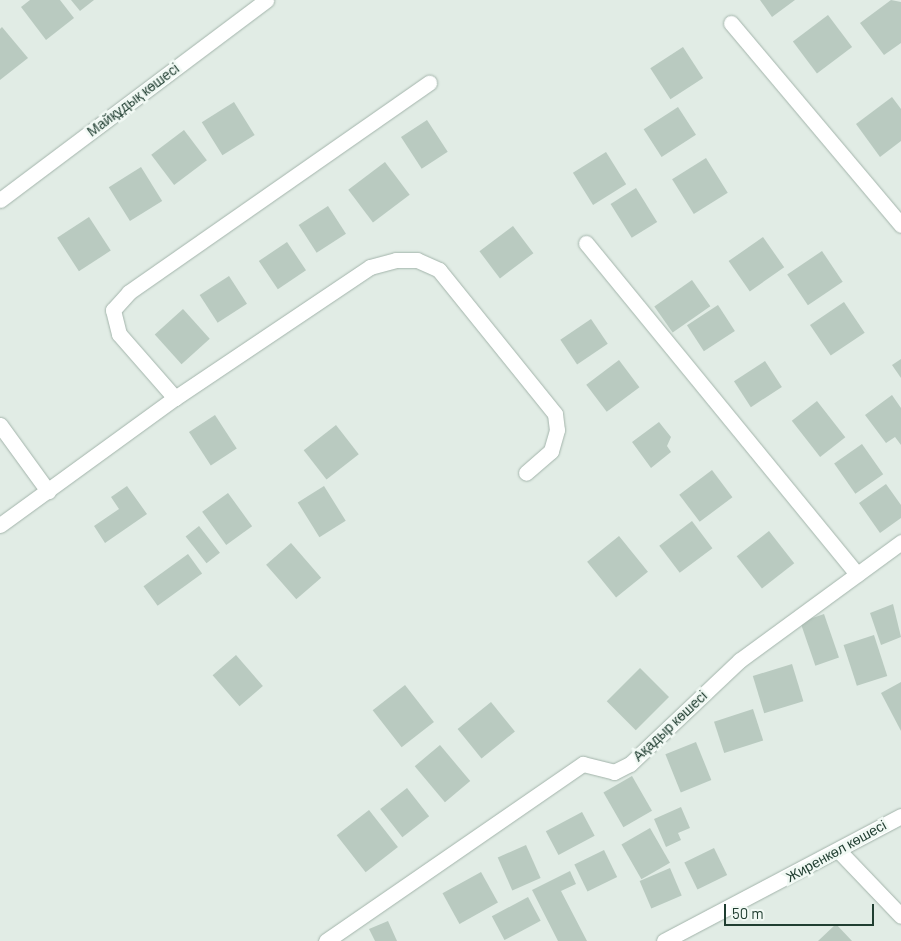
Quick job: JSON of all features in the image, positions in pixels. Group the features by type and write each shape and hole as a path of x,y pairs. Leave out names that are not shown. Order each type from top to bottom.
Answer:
{"street":[{"name":"Майқұдық көшесі","path":"0,200 266,0"},
{"path":"731,23 901,225"},
{"path":"175,398 119,334 113,310 130,292 429,83"},
{"path":"586,243 857,574"},
{"path":"0,525 175,398 370,267 396,260 417,260 439,270 555,414 557,430 551,451 526,473"},
{"path":"0,425 48,491"},
{"name":"Ақадыр көшесі","path":"326,941 583,764 614,772 630,764 740,660 901,542"},
{"name":"Жиренкөл көшесі","path":"664,941 901,816"},
{"path":"838,850 901,916"}],"building":[{"path":"30,0 60,0 74,18 46,40 21,7"},
{"path":"71,0 94,0 80,11"},
{"path":"760,0 795,0 772,17"},
{"path":"891,0 901,2 901,43 884,55 860,23"},
{"path":"828,15 852,47 817,73 793,41"},
{"path":"2,27 28,58 0,80 0,29"},
{"path":"683,47 703,78 670,99 650,68"},
{"path":"892,97 901,109 901,141 880,157 856,124"},
{"path":"234,102 255,135 222,155 202,122"},
{"path":"678,107 696,135 662,157 644,129"},
{"path":"427,120 448,152 422,169 401,137"},
{"path":"184,130 207,160 174,185 151,155"},
{"path":"606,152 626,184 593,205 573,173"},
{"path":"706,158 728,193 694,214 672,179"},
{"path":"385,162 410,195 373,222 348,190"},
{"path":"141,167 162,201 130,221 109,187"},
{"path":"636,188 657,222 632,238 611,204"},
{"path":"328,206 346,234 317,253 299,225"},
{"path":"89,217 111,251 79,271 57,238"},
{"path":"513,226 533,253 500,278 479,251"},
{"path":"763,237 784,267 750,291 729,261"},
{"path":"287,242 306,270 278,289 259,261"},
{"path":"822,251 843,282 808,305 787,274"},
{"path":"229,276 247,304 218,323 200,295"},
{"path":"692,280 710,306 673,333 654,306"},
{"path":"844,302 865,333 831,356 810,325"},
{"path":"718,305 735,331 704,351 687,325"},
{"path":"183,309 210,339 182,364 155,334"},
{"path":"591,319 608,344 577,365 560,340"},
{"path":"901,359 901,378 892,365"},
{"path":"619,360 639,387 607,412 586,385"},
{"path":"765,361 782,387 751,407 734,381"},
{"path":"892,395 901,408 901,445 895,437 886,443 865,415"},
{"path":"817,401 845,437 820,457 792,421"},
{"path":"215,415 237,449 211,465 189,432"},
{"path":"659,422 671,437 667,446 671,452 651,468 632,442"},
{"path":"336,425 359,454 326,479 304,450"},
{"path":"862,444 883,474 855,494 834,464"},
{"path":"712,470 732,497 700,522 679,495"},
{"path":"886,484 901,505 901,518 880,533 859,503"},
{"path":"127,486 147,514 105,543 94,526 119,509 111,497"},
{"path":"324,486 346,521 319,537 298,502"},
{"path":"228,493 252,526 226,545 202,512"},
{"path":"692,521 712,548 680,573 659,546"},
{"path":"199,526 220,553 207,563 186,536"},
{"path":"769,531 794,563 762,589 737,556"},
{"path":"619,536 648,572 616,598 587,562"},
{"path":"291,543 321,578 296,599 266,565"},
{"path":"188,554 202,573 158,606 144,586"},
{"path":"893,604 901,637 881,645 870,613"},
{"path":"824,614 839,657 815,666 800,622"},
{"path":"874,635 887,676 857,686 844,645"},
{"path":"236,655 263,686 240,706 213,675"},
{"path":"792,664 803,701 764,713 753,676"},
{"path":"640,668 669,697 636,730 607,701"},
{"path":"901,682 901,731 881,693"},
{"path":"405,685 434,722 402,747 373,710"},
{"path":"491,702 515,732 481,759 458,729"},
{"path":"753,709 763,740 724,753 714,722"},
{"path":"696,742 711,780 681,792 665,754"},
{"path":"440,745 470,781 445,802 415,766"},
{"path":"632,776 652,811 623,827 603,792"},
{"path":"407,788 429,816 402,837 380,809"},
{"path":"681,807 690,828 678,833 681,840 666,847 654,819"},
{"path":"369,810 398,847 366,872 337,835"},
{"path":"582,812 595,836 558,855 546,831"},
{"path":"650,828 670,863 641,879 621,844"},
{"path":"526,845 541,878 512,890 498,858"},
{"path":"714,848 727,875 697,889 684,862"},
{"path":"604,850 617,877 587,891 574,864"},
{"path":"670,868 682,896 651,909 640,881"},
{"path":"570,871 576,884 561,891 587,941 558,941 532,890"},
{"path":"481,872 498,903 459,924 443,893"},
{"path":"528,897 541,921 504,940 492,916"},
{"path":"388,921 397,941 375,941 369,929"},
{"path":"836,924 852,941 818,941"}]}
